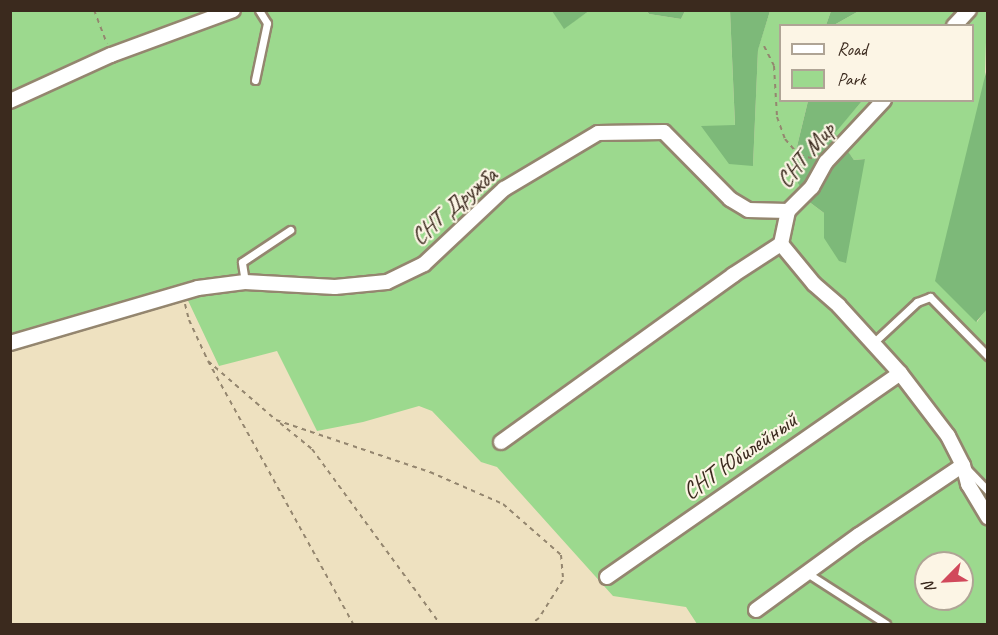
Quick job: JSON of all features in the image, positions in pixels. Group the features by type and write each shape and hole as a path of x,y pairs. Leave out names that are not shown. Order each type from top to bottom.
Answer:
{"street":[{"path":"10,101 111,55 233,10"},
{"path":"956,24 969,10"},
{"name":"СНТ Мир","path":"788,211 812,187 826,162 882,102"},
{"name":"СНТ Дружба","path":"10,343 183,293 245,282 335,287 387,282 424,264 504,189 598,133 664,132 730,199 748,210 788,211"},
{"path":"501,442 733,275 782,244 788,211"},
{"path":"782,244 814,284 900,373 948,436 963,465 968,484 987,517"},
{"name":"СНТ Юбилейный","path":"607,577 900,373"},
{"path":"756,610 963,465"}],"lane":[{"path":"255,80 267,23 259,10"},
{"path":"245,282 242,262 290,230"},
{"path":"873,343 917,302 930,297 987,356"},
{"path":"963,465 987,491"},
{"path":"807,573 886,624"}],"path":[{"path":"94,10 111,55"},
{"path":"764,46 774,66 777,117 784,140 799,155 826,162"},
{"path":"183,293 189,321 208,362 353,624"},
{"path":"208,362 312,449 440,624"},
{"path":"276,420 430,472 503,504 561,555 563,580 539,618 531,624"}],"green space":[{"path":"552,10 564,28 589,11 647,11 649,14 681,19 685,11 730,11 735,126 702,127 753,166 758,49 770,11 831,11 826,24 779,24 779,102 808,102 791,171 808,201 824,213 824,238 865,159 854,160 834,133 861,102 974,102 974,24 836,24 859,11 987,11 977,322 987,308 987,624 697,624 686,607 613,596 497,467 481,462 432,411 419,406 363,422 317,431 277,351 219,366 183,290 11,340 11,11"},
{"path":"831,10 859,11 836,24 826,24"},
{"path":"552,11 589,11 564,29"},
{"path":"647,11 685,11 681,19 649,14"},
{"path":"730,11 770,11 758,50 753,166 729,164 701,126 735,125"},
{"path":"987,68 988,308 976,322 935,281"},
{"path":"808,102 861,102 835,133 854,160 865,159 846,263 839,261 824,238 824,213 808,201 791,171"}]}
